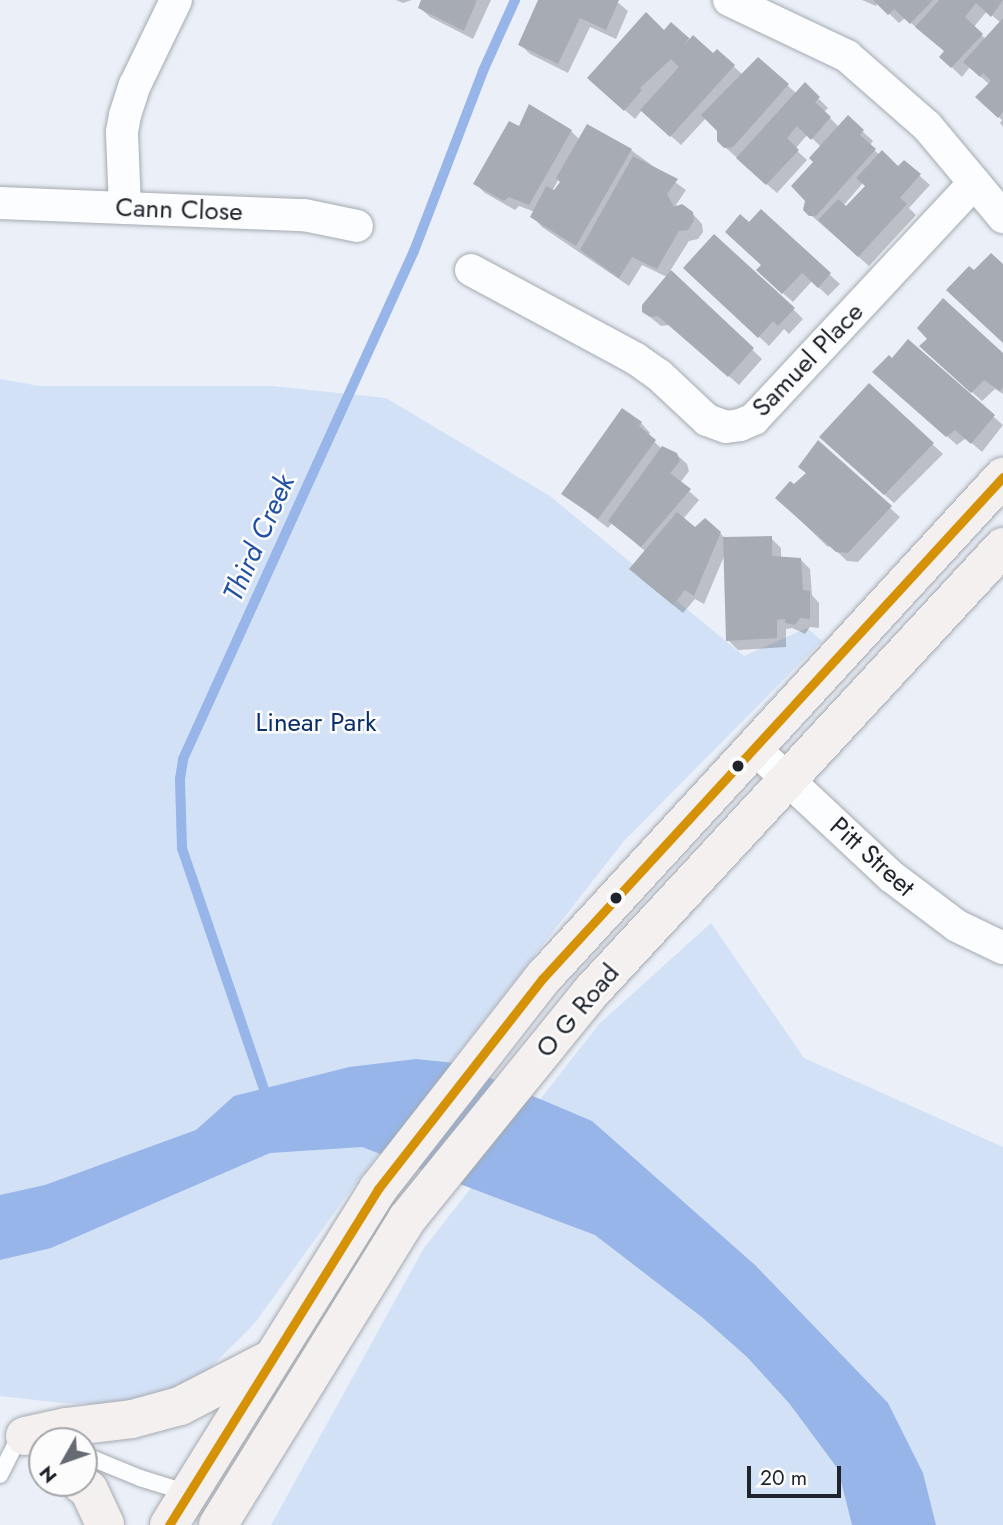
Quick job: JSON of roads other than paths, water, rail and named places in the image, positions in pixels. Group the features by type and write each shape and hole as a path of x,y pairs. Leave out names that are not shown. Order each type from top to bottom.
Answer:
{"main road":[{"name":"O G Road","path":"179,1509 378,1189 542,979 1003,477"},
{"name":"O G Road","path":"223,1516 407,1219 579,1007 1003,547"},
{"path":"27,1439 65,1427 132,1419 180,1406 272,1359"},
{"path":"92,1497 105,1525"},
{"path":"179,1509 223,1516"}],"street":[{"path":"125,208 122,132 125,115 135,85 176,0"},
{"path":"729,0 847,56 927,127 1003,217"},
{"name":"Samuel Place","path":"471,270 636,359 659,375 707,420 726,427 740,425 754,419 974,183"},
{"name":"Cann Close","path":"0,202 304,215 357,226"},
{"name":"Pitt Street","path":"754,748 892,877 957,926 1003,948"}],"lane":[{"path":"0,1475 27,1439"},
{"path":"98,1463 179,1509"}],"water":[{"path":"416,1059 455,1063 592,1121 755,1265 888,1403 923,1473 936,1525 852,1525 838,1469 789,1403 747,1357 703,1318 595,1235 362,1147 270,1153 51,1248 0,1260 0,1195 45,1185 196,1130 234,1096 349,1067"}],"waterway":[{"name":"Third Creek","path":"267,1098 182,848 180,779 183,759 414,251 483,71 515,0"}],"park label":[{"name":"Linear Park","path":"316,723"}]}
